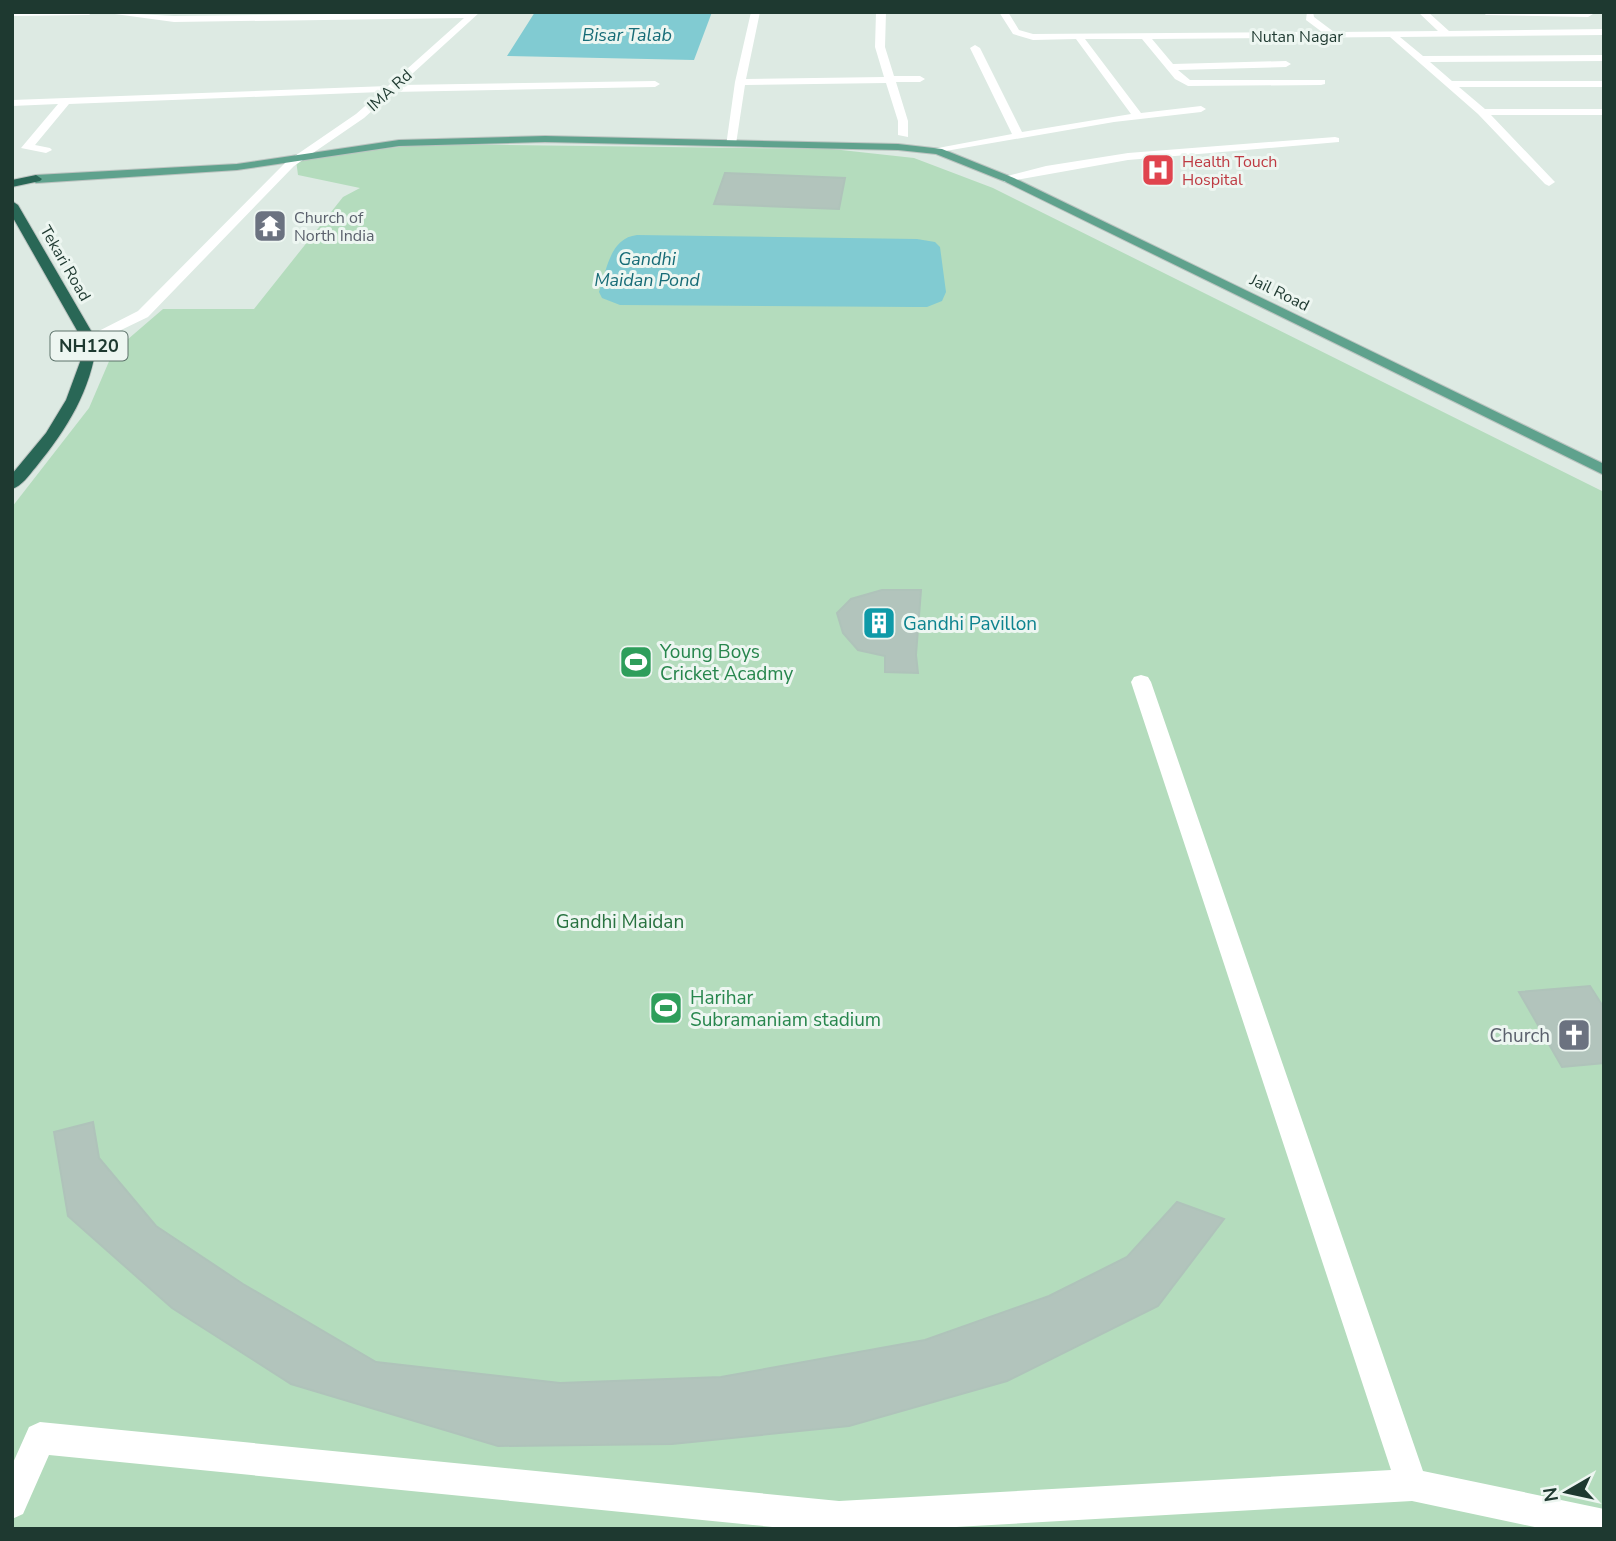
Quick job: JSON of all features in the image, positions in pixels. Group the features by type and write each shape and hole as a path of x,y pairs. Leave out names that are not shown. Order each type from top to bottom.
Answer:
{"highway":[{"path":"12,181 36,179"},
{"name":"Tekari Road","path":"12,205 90,341"},
{"name":"NH120","path":"12,484 67,414 89,362 90,341"}],"main road":[{"name":"Jail Road","path":"36,179 178,171 296,160 399,143 436,141 545,139 840,144 938,151 1005,178 1604,470"}],"street":[{"path":"17,15 89,12"},
{"path":"104,12 174,19 475,14"},
{"path":"730,144 740,82 756,12"},
{"path":"881,12 880,47 903,121 904,135"},
{"name":"Nutan Nagar","path":"1003,12 1010,27 1023,35 1078,37 1604,32"},
{"path":"1422,12 1447,34"},
{"path":"1486,12 1586,13 1604,25"},
{"name":"IMA Rd","path":"90,341 143,314 296,160 360,116 475,14"},
{"path":"1310,14 1309,18 1334,36"},
{"path":"1145,36 1188,83 1321,82"},
{"path":"1394,36 1453,84 1549,182"},
{"path":"1078,37 1138,116"},
{"path":"975,48 1018,135"},
{"path":"1424,59 1604,58"},
{"path":"1171,67 1286,64"},
{"path":"740,82 920,79"},
{"path":"12,103 314,90 655,84"},
{"path":"1453,84 1604,84"},
{"path":"46,150 27,148 65,102"},
{"path":"938,151 1018,135 1200,108"},
{"path":"1482,112 1604,112"},
{"path":"1005,178 1055,166 1167,151 1335,140"},
{"path":"1141,682 1412,1485"},
{"path":"12,1503 40,1438 839,1517 1412,1485 1604,1525"}],"green space":[{"name":"Gandhi Maidan","path":"422,144 832,149 914,158 993,188 1604,492 1604,1529 12,1529 12,507 89,408 113,352 163,309 254,309 343,197 360,188 298,175 296,160"}],"water":[{"name":"Bisar Talab","path":"535,12 712,12 694,60 507,56"},
{"name":"Gandhi Maidan Pond","path":"628,237 917,239 935,242 940,247 946,292 942,301 927,307 620,305 602,298 599,292 615,248"}],"building":[{"path":"725,173 845,178 839,209 714,204"},
{"name":"Gandhi Pavillon","path":"882,590 921,590 916,655 918,673 885,672 885,656 858,650 843,633 837,613 851,599"},
{"name":"Church","path":"1590,986 1604,1008 1604,1063 1562,1067 1519,992"},
{"path":"93,1122 99,1158 156,1226 243,1284 376,1362 560,1383 721,1377 925,1340 1049,1296 1127,1257 1177,1202 1224,1219 1158,1306 1007,1381 849,1426 672,1444 498,1446 291,1384 172,1308 68,1216 54,1132"}],"place":[{"name":"Health Touch Hospital","path":"1158,170"},
{"name":"Church of North India","path":"270,226"},
{"name":"Gandhi Pavillon","path":"879,623"},
{"name":"Young Boys Cricket Acadmy","path":"636,662"},
{"name":"Harihar Subramaniam stadium","path":"666,1008"},
{"name":"Church","path":"1574,1035"}]}
